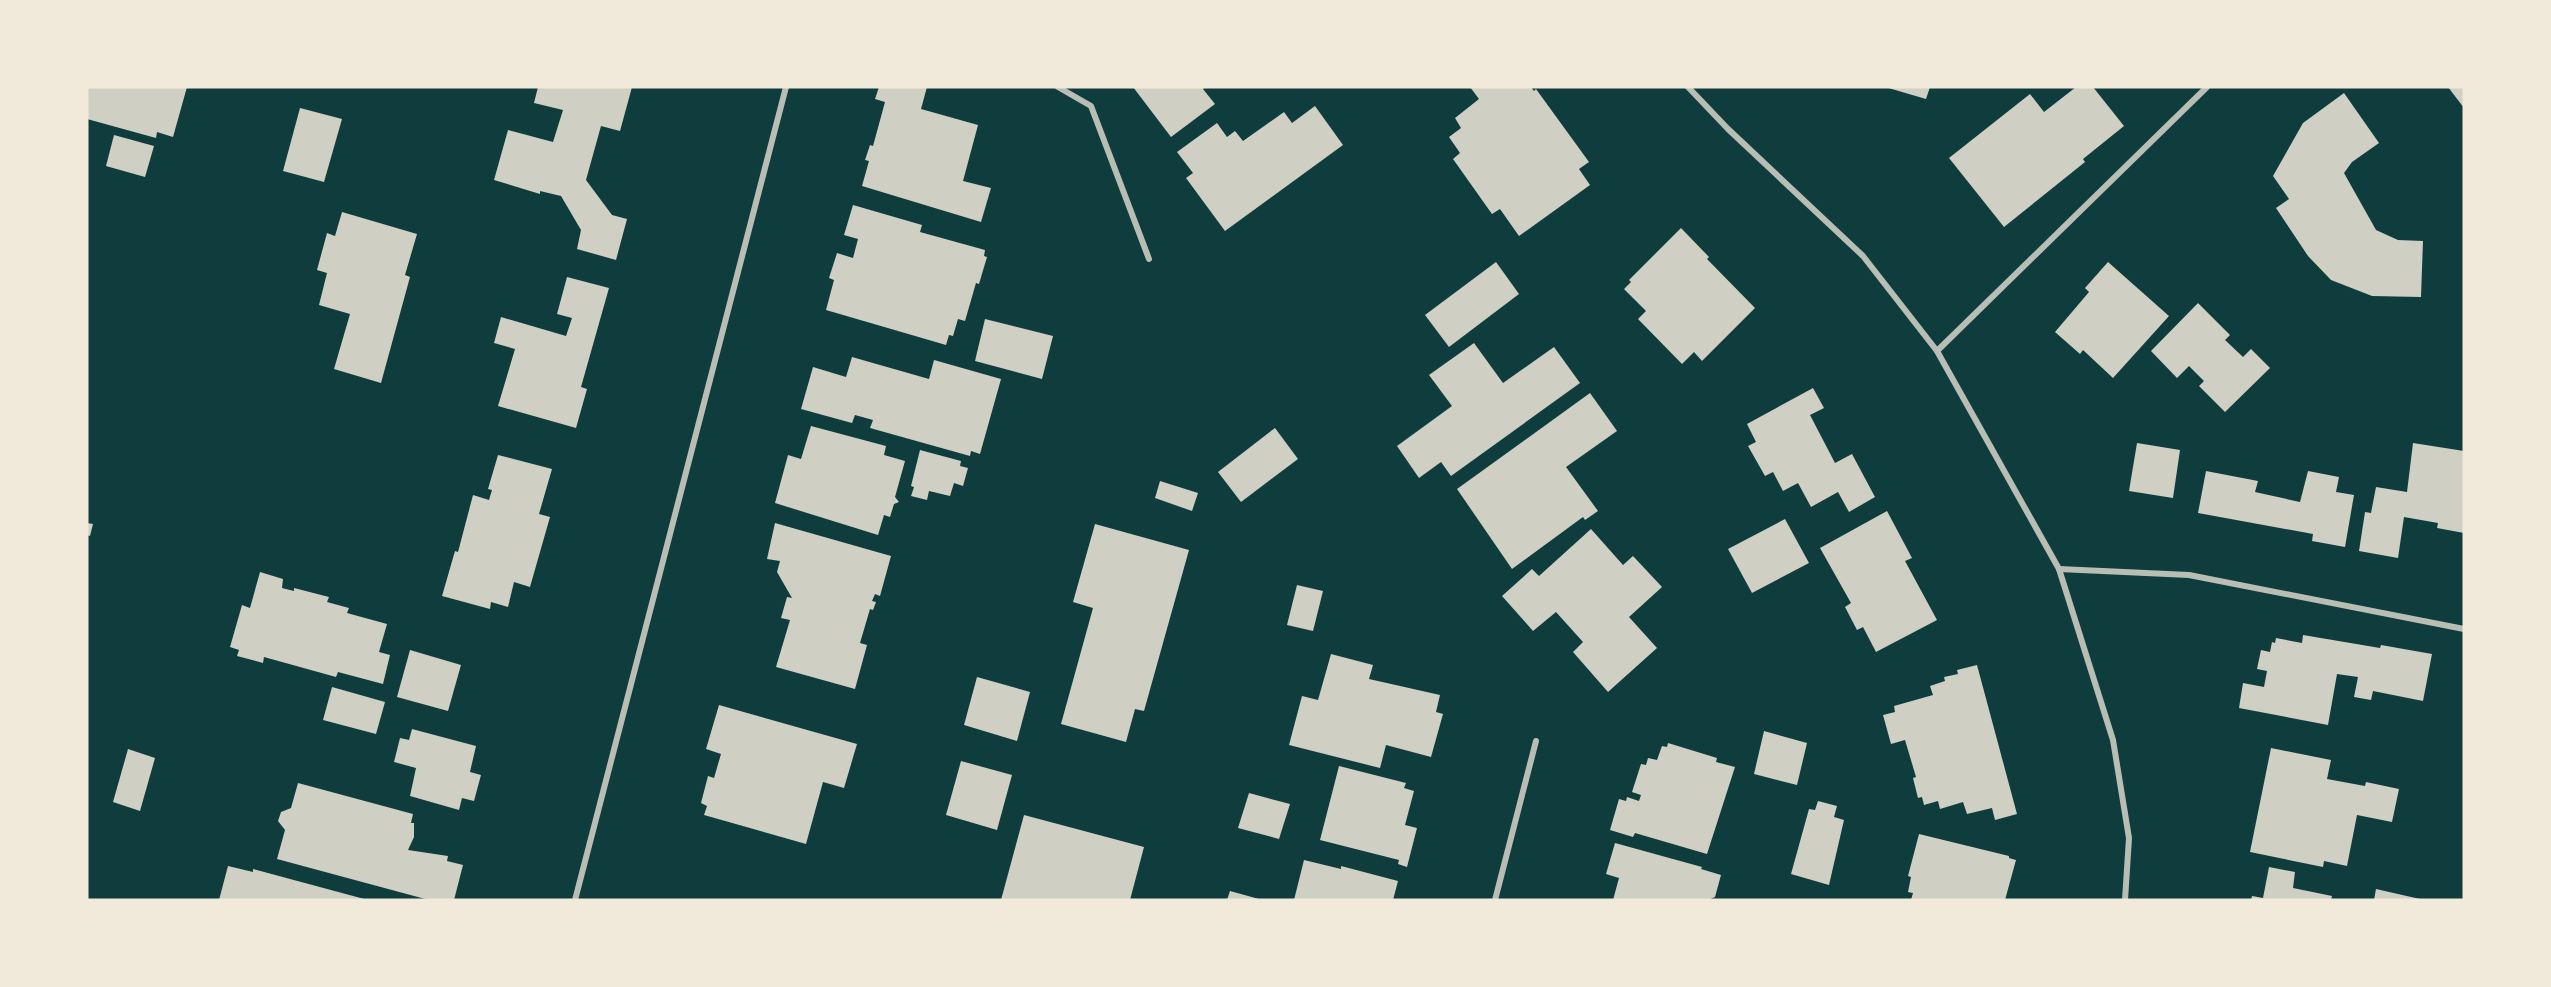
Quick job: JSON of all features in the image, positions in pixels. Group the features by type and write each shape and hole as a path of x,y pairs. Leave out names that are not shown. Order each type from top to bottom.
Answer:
{"street":[{"path":"575,900 786,87"},
{"path":"1058,87 1090,106 1149,259"},
{"path":"1688,87 1728,129 1863,256 1937,351 2059,569 2113,740 2128,838 2125,900"},
{"path":"1937,351 2200,91 2207,87"},
{"path":"2059,569 2189,575 2464,629"},
{"path":"1495,900 1536,741"}],"building":[{"path":"87,87 187,87 173,137 157,132 156,138 87,119"},
{"path":"538,87 632,87 620,131 601,126 586,180 612,215 627,219 616,260 577,249 581,230 561,196 540,191 540,194 494,180 508,130 553,142 563,110 534,103"},
{"path":"879,87 927,87 921,109 978,125 963,181 991,188 981,222 862,186 869,161 865,160 870,145 873,146 885,102 875,99"},
{"path":"1133,87 1205,87 1203,89 1215,104 1171,137"},
{"path":"1470,87 1531,87 1534,91 1536,89 1589,162 1579,169 1590,185 1519,236 1500,209 1492,214 1453,159 1460,153 1449,137 1461,128 1455,118 1479,99"},
{"path":"1885,87 1930,87 1926,99"},
{"path":"2076,87 2093,87 2124,126 2083,159 2085,162 2004,227 1949,158 2030,94 2044,112"},
{"path":"2448,87 2464,87 2464,108"},
{"path":"2344,93 2379,143 2352,162 2344,173 2376,230 2398,240 2423,241 2421,297 2372,296 2331,280 2308,256 2276,208 2289,199 2273,176 2303,123"},
{"path":"1315,106 1343,145 1225,231 1186,178 1193,173 1177,152 1217,123 1227,137 1235,131 1243,141 1284,112 1292,123"},
{"path":"300,108 342,119 324,182 283,171"},
{"path":"114,135 154,146 145,177 106,166"},
{"path":"853,205 922,225 920,232 985,250 984,256 987,257 979,284 976,283 965,321 958,319 953,336 949,335 946,345 826,310 834,280 829,278 837,253 853,258 858,239 844,235"},
{"path":"342,212 417,234 405,275 410,277 381,383 334,369 350,314 319,305 327,273 317,270 327,233 335,236"},
{"path":"1681,228 1709,257 1707,259 1755,308 1702,361 1694,352 1682,364 1638,319 1646,311 1624,289 1631,282 1629,280"},
{"path":"1496,262 1519,294 1449,347 1425,315"},
{"path":"2108,262 2169,316 2113,378 2083,350 2080,354 2055,332 2089,292 2085,288"},
{"path":"567,277 609,288 581,387 587,389 576,428 498,406 515,349 494,343 501,317 566,336 572,318 557,314"},
{"path":"2198,303 2230,335 2225,340 2243,357 2251,349 2270,368 2225,412 2199,386 2204,381 2189,366 2177,378 2151,351"},
{"path":"985,319 1053,336 1042,379 975,361"},
{"path":"1474,343 1503,383 1554,347 1580,383 1451,476 1441,462 1419,478 1397,446 1452,406 1429,375"},
{"path":"852,357 929,379 934,360 1001,379 980,454 971,451 970,456 870,428 873,420 855,415 852,423 801,409 813,367 846,377"},
{"path":"1813,388 1824,408 1810,415 1835,463 1852,454 1875,497 1849,512 1838,492 1811,507 1798,483 1783,491 1773,472 1765,476 1748,446 1756,442 1747,424"},
{"path":"1590,393 1617,431 1566,467 1598,511 1585,520 1583,517 1512,569 1457,489"},
{"path":"811,426 886,446 884,455 905,461 895,497 899,502 894,504 890,517 884,515 878,535 775,503 788,455 801,459"},
{"path":"1275,428 1298,459 1241,502 1218,472"},
{"path":"2137,443 2180,450 2173,498 2129,491"},
{"path":"2413,443 2464,451 2464,533 2437,528 2438,523 2404,517 2398,558 2359,551 2365,512 2371,513 2376,487 2407,492"},
{"path":"920,450 961,461 960,466 968,468 963,486 954,483 950,496 929,491 927,500 911,496 914,487 911,486"},
{"path":"498,455 552,469 539,514 550,517 530,587 514,582 508,607 491,602 490,609 442,596 455,551 458,552 473,495 489,500 492,490 488,489"},
{"path":"2206,471 2258,481 2255,492 2300,502 2308,471 2339,477 2336,492 2354,495 2345,547 2312,541 2313,534 2198,513"},
{"path":"1160,481 1198,493 1192,511 1155,498"},
{"path":"1887,511 1912,558 1905,561 1937,620 1876,652 1863,627 1857,630 1845,607 1851,603 1820,548"},
{"path":"1785,519 1809,563 1752,593 1728,549"},
{"path":"87,523 93,524 90,536 87,535"},
{"path":"775,523 891,556 880,596 875,594 872,601 876,602 873,610 870,609 860,643 867,645 855,689 776,667 790,620 781,618 787,597 792,598 777,572 780,561 767,559"},
{"path":"1095,524 1189,550 1144,711 1135,709 1126,742 1061,724 1093,608 1073,602"},
{"path":"1591,529 1623,565 1633,556 1662,587 1629,617 1657,648 1608,692 1573,652 1583,642 1556,612 1533,631 1502,596 1532,569 1539,576"},
{"path":"260,572 283,579 282,588 294,591 294,588 329,597 327,602 349,608 347,613 387,624 379,652 390,655 383,684 338,672 336,677 264,657 263,663 237,656 239,650 230,647 242,605 250,608"},
{"path":"1297,585 1323,591 1313,631 1287,625"},
{"path":"2303,635 2432,654 2423,701 2373,691 2371,700 2354,697 2358,677 2337,674 2328,725 2239,708 2243,683 2264,687 2267,671 2257,669 2261,650 2270,652 2272,642 2275,643 2276,638 2302,643"},
{"path":"410,650 461,665 448,711 397,697"},
{"path":"1331,654 1373,665 1369,679 1440,695 1436,712 1443,714 1431,757 1386,745 1380,768 1289,745 1302,696 1318,700"},
{"path":"1977,665 2017,814 1995,820 1992,808 1967,814 1963,802 1940,809 1938,801 1924,805 1922,797 1918,798 1913,778 1916,777 1905,740 1891,744 1883,715 1895,712 1894,706 1933,695 1930,686 1945,681 1944,677 1958,674 1957,670"},
{"path":"977,677 1030,692 1017,741 964,725"},
{"path":"332,687 385,702 376,734 323,720"},
{"path":"719,705 857,744 844,788 823,782 806,844 704,815 707,806 701,803 708,776 714,778 721,754 706,749"},
{"path":"412,729 476,746 470,772 481,775 474,801 462,798 459,810 410,796 416,768 394,762 400,738 409,740"},
{"path":"1764,731 1807,743 1797,785 1754,774"},
{"path":"1668,743 1717,758 1716,762 1735,767 1707,854 1635,833 1633,837 1610,830 1619,799 1626,801 1627,797 1639,801 1641,795 1632,792 1641,764 1646,765 1648,758 1657,760 1662,746 1667,747"},
{"path":"2271,748 2331,760 2327,779 2365,786 2366,782 2399,789 2392,822 2357,815 2347,866 2324,861 2323,867 2250,852"},
{"path":"128,749 155,758 140,811 113,802"},
{"path":"961,761 1012,775 997,830 946,815"},
{"path":"1339,766 1406,783 1404,788 1414,791 1405,825 1417,828 1407,867 1398,864 1399,860 1320,840"},
{"path":"298,783 413,814 411,823 414,823 414,837 408,850 448,856 447,861 463,865 454,900 429,900 277,859 285,830 278,821 281,812 291,808"},
{"path":"1249,793 1290,804 1279,839 1238,828"},
{"path":"1818,801 1837,806 1834,817 1844,820 1829,885 1791,874 1809,809 1815,810"},
{"path":"1024,815 1144,847 1130,900 1001,900"},
{"path":"1919,834 2009,856 2016,860 2005,900 1911,900 1913,893 1908,892 1911,877 1908,876"},
{"path":"1615,843 1702,867 1701,869 1721,875 1715,897 1708,900 1613,900 1619,878 1606,874"},
{"path":"1304,860 1341,869 1341,866 1398,881 1393,900 1294,900"},
{"path":"228,866 253,872 253,869 368,900 219,900"},
{"path":"2269,867 2295,872 2293,888 2332,896 2331,900 2251,900 2252,896 2263,898"},
{"path":"2376,889 2420,899 2420,900 2374,900"},
{"path":"1230,891 1259,899 1259,900 1227,900"}]}
